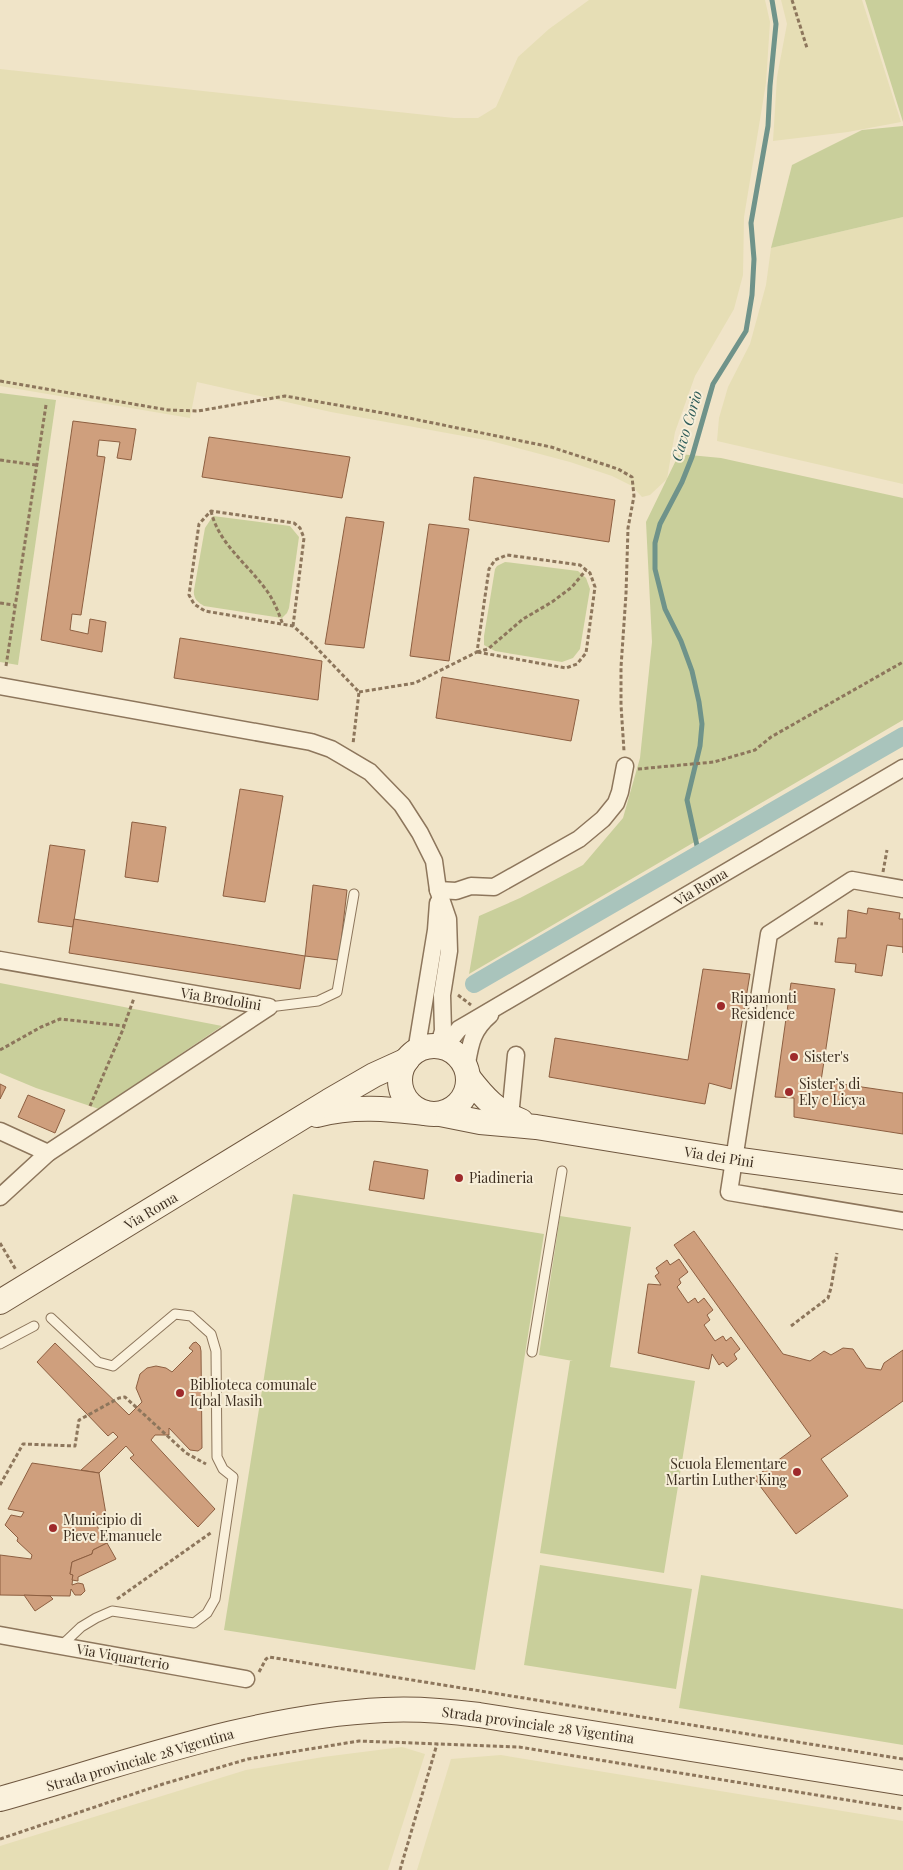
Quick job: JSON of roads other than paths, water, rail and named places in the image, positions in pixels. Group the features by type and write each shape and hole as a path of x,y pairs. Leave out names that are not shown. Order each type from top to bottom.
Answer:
{"street":[{"path":"0,686 311,742 332,749 370,772 402,805 420,832 434,861 438,890 426,1052"},
{"path":"438,890 456,892 471,886 494,887 579,838 603,819 616,804 625,766"},
{"name":"Via Roma","path":"0,1302 301,1120 329,1101 374,1075 426,1052 459,1029 903,768"},
{"path":"903,888 852,880 769,934 729,1192 903,1221"},
{"path":"426,1052 454,1053 461,1060 467,1073 467,1087 461,1101 450,1110 434,1114 415,1108 406,1099 401,1086 401,1073 426,1052 443,1031 442,995 448,951 448,919 438,890"},
{"name":"Via Brodolini","path":"0,960 269,1007"},
{"name":"Via Roma","path":"467,1073 471,1040 480,1024 498,1006"},
{"name":"Via Brodolini","path":"0,1197 48,1153 269,1007"},
{"path":"510,1116 516,1056"},
{"name":"Via dei Pini","path":"467,1073 486,1100 504,1114 536,1127"},
{"name":"Via Roma","path":"301,1120 334,1110 383,1108 434,1114"},
{"name":"Via dei Pini","path":"434,1114 480,1122 536,1127 733,1159 903,1182"},
{"path":"0,1131 48,1153"},
{"name":"Via Viquarterio","path":"0,1635 246,1679"},
{"name":"Strada provinciale 28 Vigentina","path":"0,1799 213,1738 278,1722 334,1714 385,1710 435,1710 479,1714 903,1783"}],"lane":[{"path":"269,1007 318,1001 337,992 354,894"},
{"path":"532,1352 562,1171"},
{"path":"51,1318 98,1362 114,1366 175,1314 191,1316 211,1334 216,1352 217,1456 223,1469 233,1477 215,1599 207,1613 194,1623 112,1611 99,1616 81,1627 60,1646"},
{"path":"0,1344 34,1326"}],"waterway":[{"name":"Cavo Corio","path":"699,855 687,800 700,746 702,724 699,702 692,671 681,641 665,609 655,569 655,543 660,524 682,482 692,457 713,384 746,331 752,295 754,259 751,223 768,126 776,24 772,0"},
{"path":"474,984 903,736"}],"place":[{"name":"Ripamonti Residence","path":"721,1006"},
{"name":"Sister's","path":"794,1057"},
{"name":"Sister’s di Ely e Licya","path":"789,1092"},
{"name":"Piadineria","path":"459,1178"},
{"name":"Biblioteca comunale Iqbal Masih","path":"180,1393"},
{"name":"Scuola Elementare Martin Luther King","path":"797,1472"},
{"name":"Municipio di Pieve Emanuele","path":"53,1528"}]}
